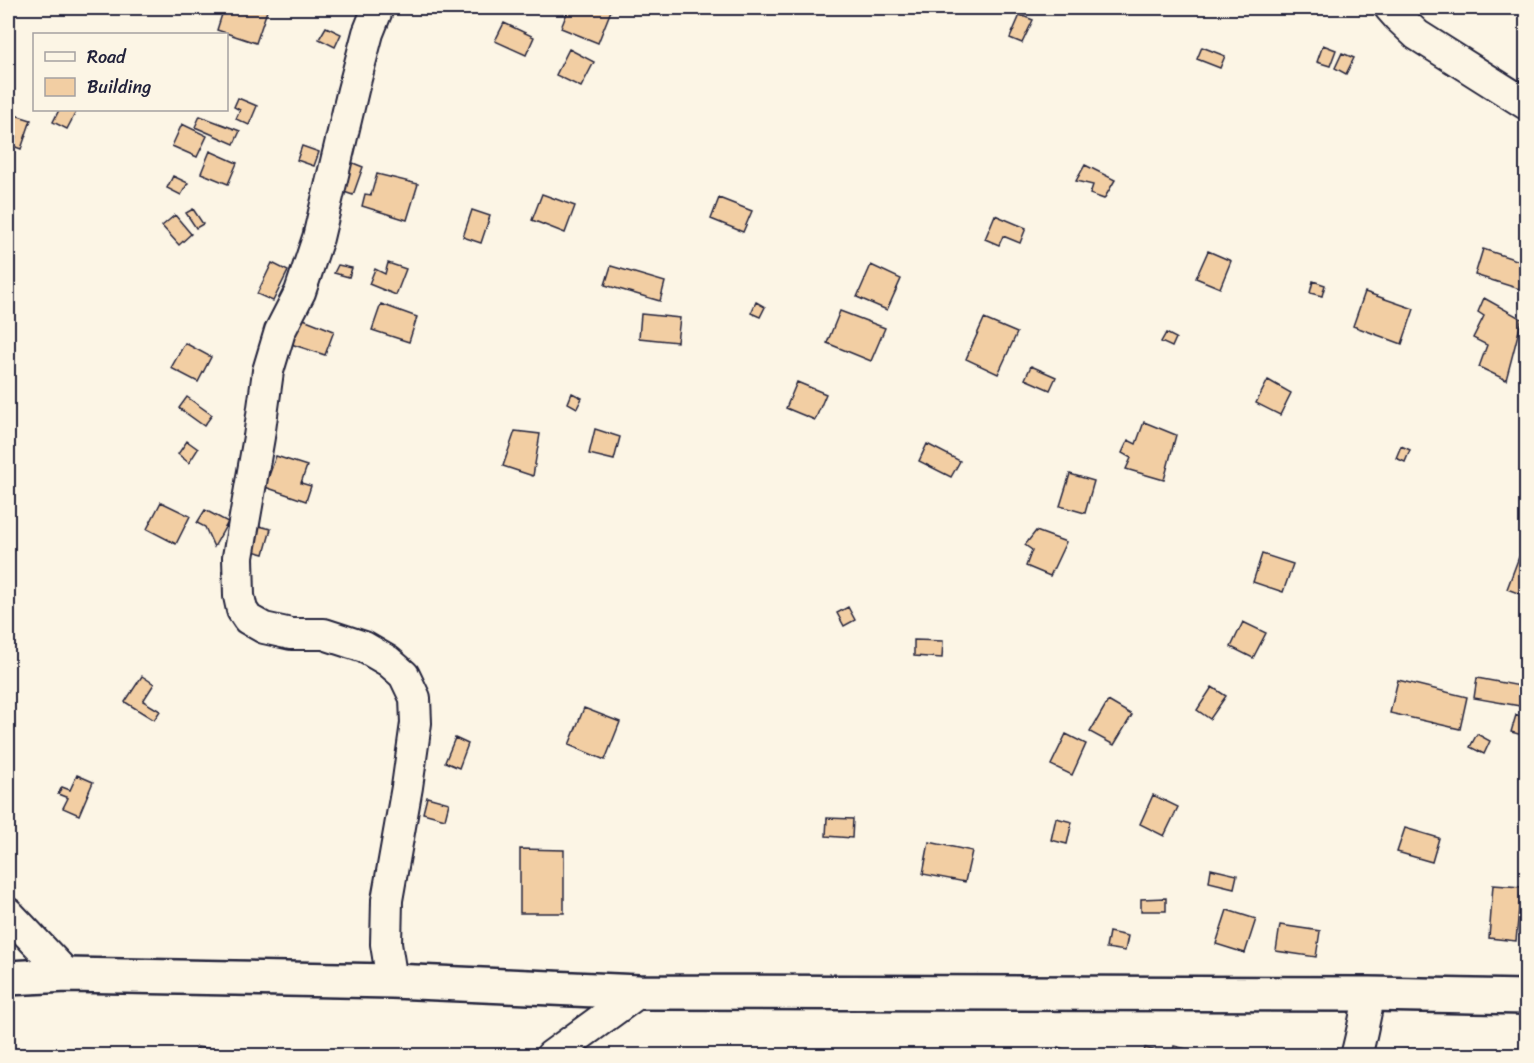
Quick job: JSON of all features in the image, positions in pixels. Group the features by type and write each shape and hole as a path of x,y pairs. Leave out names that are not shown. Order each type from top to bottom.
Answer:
{"street":[{"path":"378,8 368,33 353,90 318,238 300,292 280,331 268,371 238,557 239,596 242,610 248,619 264,628 291,634 324,634 364,647 388,661 404,675 414,698 416,723 387,900 386,944 392,981"},
{"path":"1390,8 1417,35 1527,104"},
{"path":"8,913 67,975"},
{"path":"8,978 67,975 392,981 639,992 1370,994 1527,997"},
{"path":"551,1056 639,992"},
{"path":"1356,1056 1370,994"}],"building":[{"path":"224,8 268,8 256,43 217,30"},
{"path":"569,8 612,8 598,43 561,28"},
{"path":"1020,15 1033,20 1022,43 1010,38"},
{"path":"504,23 534,37 526,55 495,41"},
{"path":"326,27 341,34 335,47 319,39"},
{"path":"1323,45 1336,50 1330,66 1317,62"},
{"path":"1202,47 1225,56 1220,68 1197,59"},
{"path":"569,49 594,62 581,87 556,75"},
{"path":"1342,53 1354,58 1346,74 1335,68"},
{"path":"238,98 257,106 249,125 236,119 240,110 234,107"},
{"path":"58,111 76,111 67,129 53,122"},
{"path":"12,114 31,120 21,149 13,146 16,136 8,133"},
{"path":"200,116 240,131 234,144 195,127"},
{"path":"182,124 207,136 197,157 172,146"},
{"path":"302,146 319,152 314,166 297,160"},
{"path":"210,151 237,163 228,184 201,173"},
{"path":"348,161 363,167 353,195 338,190"},
{"path":"1085,165 1115,180 1104,199 1090,194 1093,185 1076,181"},
{"path":"377,174 418,184 407,220 362,206 365,194 371,195"},
{"path":"173,176 188,183 181,195 167,188"},
{"path":"542,194 575,206 565,233 532,220"},
{"path":"719,198 752,211 743,232 711,219"},
{"path":"193,209 203,224 196,228 186,213"},
{"path":"472,210 490,216 481,243 463,237"},
{"path":"175,215 191,234 179,245 162,226"},
{"path":"995,215 1026,228 1020,243 1003,236 999,245 985,239"},
{"path":"1483,249 1526,263 1526,291 1475,275"},
{"path":"1208,251 1231,261 1220,288 1196,278"},
{"path":"272,263 288,271 273,301 257,294"},
{"path":"388,263 406,269 396,295 369,284 375,269 385,274"},
{"path":"338,265 352,268 349,277 334,273"},
{"path":"871,265 901,279 887,310 857,297"},
{"path":"611,266 665,282 660,301 605,285"},
{"path":"1313,281 1325,285 1322,296 1310,293"},
{"path":"1365,292 1414,309 1402,344 1353,326"},
{"path":"1484,298 1522,319 1506,380 1479,367 1487,345 1473,338 1484,316 1478,312"},
{"path":"756,302 765,307 760,317 751,313"},
{"path":"381,304 417,317 409,342 372,330"},
{"path":"840,311 885,328 871,361 827,343"},
{"path":"641,314 680,318 677,342 639,338"},
{"path":"301,318 334,331 325,355 291,344"},
{"path":"984,319 1017,333 998,374 966,359"},
{"path":"1166,333 1176,338 1172,347 1161,342"},
{"path":"185,343 211,357 198,382 171,368"},
{"path":"1031,366 1056,377 1050,390 1025,379"},
{"path":"1268,380 1291,393 1280,415 1256,403"},
{"path":"797,382 826,394 815,420 786,408"},
{"path":"572,393 582,398 577,408 568,403"},
{"path":"187,397 212,415 204,426 179,408"},
{"path":"1144,422 1176,435 1164,480 1126,469 1131,458 1122,453 1128,440 1136,444"},
{"path":"595,429 620,437 614,460 589,454"},
{"path":"515,431 540,434 533,476 503,466"},
{"path":"187,441 198,449 189,463 178,454"},
{"path":"927,444 960,461 951,477 919,461"},
{"path":"1401,446 1410,450 1405,462 1396,458"},
{"path":"276,456 307,466 301,483 311,486 306,501 265,487"},
{"path":"1070,474 1094,481 1085,513 1060,506"},
{"path":"161,502 190,516 176,544 147,529"},
{"path":"205,510 228,522 214,547 205,527 197,523"},
{"path":"251,524 271,529 264,554 245,549"},
{"path":"1036,531 1066,542 1050,576 1026,566 1032,550 1025,545"},
{"path":"1262,554 1293,564 1283,592 1253,582"},
{"path":"1519,557 1526,560 1526,596 1507,589"},
{"path":"848,607 855,620 844,626 837,613"},
{"path":"1243,622 1266,633 1253,658 1231,647"},
{"path":"914,640 943,641 942,658 914,656"},
{"path":"142,676 154,684 143,701 160,711 154,720 125,702"},
{"path":"1477,678 1526,687 1526,707 1474,698"},
{"path":"1398,680 1467,697 1460,729 1390,713"},
{"path":"1212,687 1226,696 1210,719 1197,710"},
{"path":"1108,701 1132,715 1114,745 1090,732"},
{"path":"584,708 620,722 605,760 569,745"},
{"path":"1516,715 1526,719 1526,736 1511,732"},
{"path":"1066,734 1086,744 1072,775 1051,765"},
{"path":"1477,734 1490,741 1484,754 1470,747"},
{"path":"455,738 468,744 459,768 445,762"},
{"path":"77,775 93,782 79,815 63,808 68,798 58,794 62,787 70,790"},
{"path":"1153,795 1178,807 1164,836 1140,824"},
{"path":"427,797 449,803 445,819 423,813"},
{"path":"827,818 853,819 852,838 826,836"},
{"path":"1056,818 1072,822 1067,844 1051,840"},
{"path":"1405,828 1439,838 1432,862 1397,852"},
{"path":"929,842 972,851 965,882 923,874"},
{"path":"520,849 564,850 564,913 520,913"},
{"path":"1211,869 1237,875 1234,888 1209,882"},
{"path":"1493,885 1521,887 1516,941 1489,938"},
{"path":"1166,898 1166,911 1141,911 1141,899"},
{"path":"1227,910 1256,919 1245,953 1216,944"},
{"path":"1280,925 1320,931 1316,957 1276,951"},
{"path":"1109,932 1128,936 1125,951 1106,948"},
{"path":"1174,1046 1208,1054 1207,1056 1143,1056 1145,1048 1172,1055"},
{"path":"197,1047 228,1051 228,1056 196,1056"},
{"path":"1058,1047 1076,1054 1075,1056 1054,1056"},
{"path":"1465,1047 1488,1052 1487,1056 1463,1056"},
{"path":"1414,1049 1414,1056 1398,1056 1398,1050"}]}
